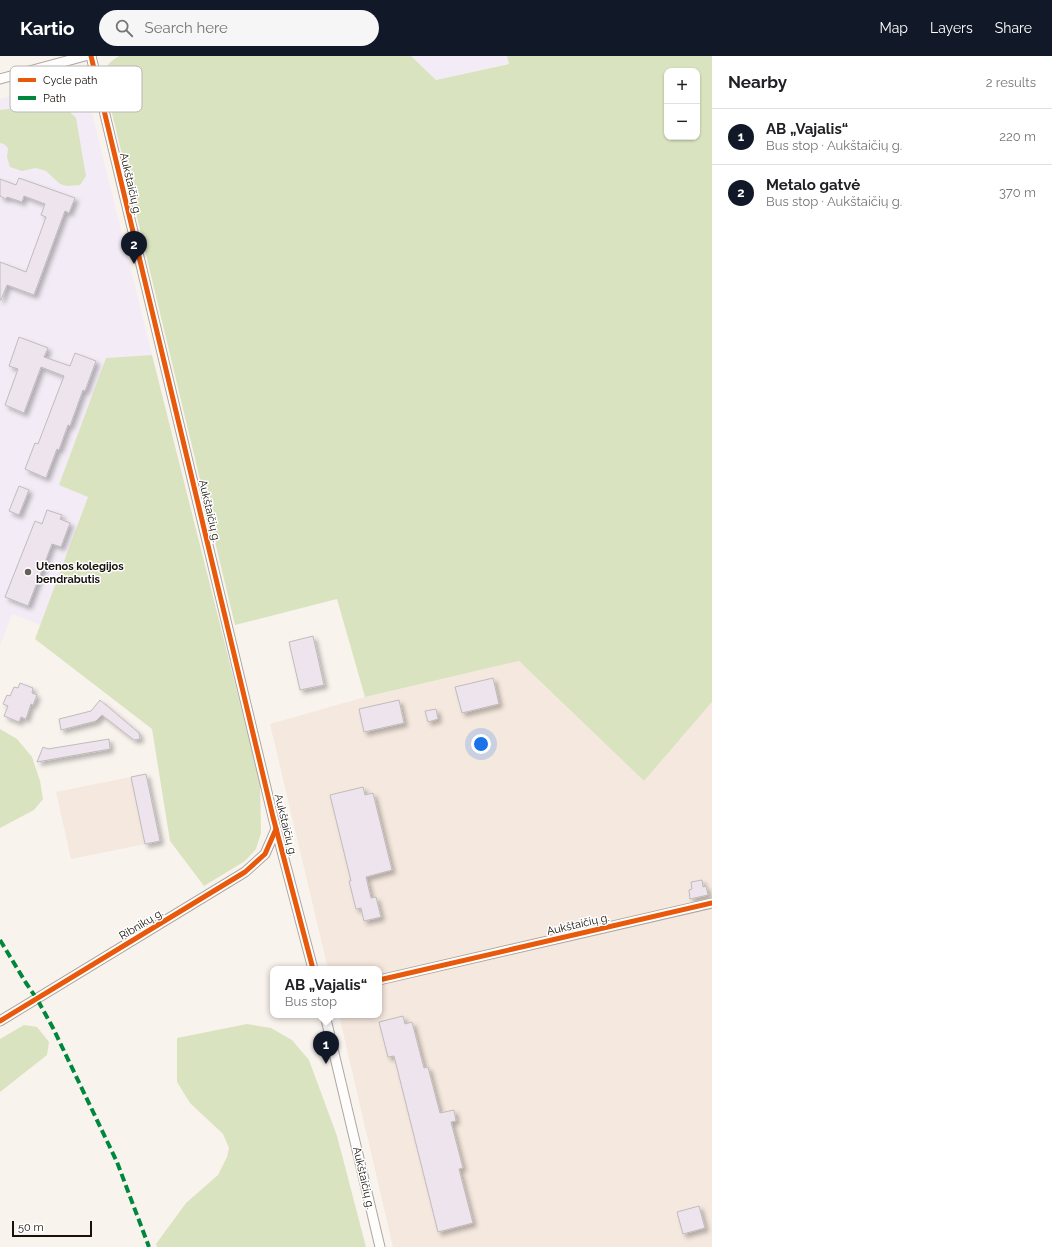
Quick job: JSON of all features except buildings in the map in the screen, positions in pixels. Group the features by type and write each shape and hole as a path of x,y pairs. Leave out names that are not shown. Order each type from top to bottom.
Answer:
{"street":[{"path":"50,66 85,56"},
{"name":"Aukštaičių g.","path":"91,56 93,66"},
{"path":"0,80 10,77"},
{"name":"Aukštaičių g.","path":"104,112 276,829 312,966"},
{"name":"Ribnikų g.","path":"0,1021 245,872 265,854 276,829"},
{"name":"Aukštaičių g.","path":"382,979 712,903"},
{"name":"Aukštaičių g.","path":"326,1018 380,1247"}],"shaded area":[{"path":"411,56 507,56 510,63 436,80"},
{"path":"10,96 10,112 92,112 152,355 106,358 60,485 88,497 40,625 12,614 0,646 0,99"},
{"path":"519,661 644,781 712,702 712,1247 393,1247 340,1018 382,1018 382,966 327,966 270,724 365,697"},
{"path":"146,774 160,841 71,859 56,792"}],"green space":[{"path":"119,56 411,56 436,80 509,64 507,56 712,56 712,702 644,781 519,661 365,697 337,599 235,625 112,112 142,112 142,66 108,66"},
{"path":"10,109 10,112 70,112 76,118 86,176 80,185 67,186 60,184 46,171 36,168 22,171 10,167 7,157 8,148 4,144 0,143 0,110"},
{"path":"152,355 260,783 261,833 256,849 245,861 204,886 170,841 152,729 35,639 88,497 59,485 106,358"},
{"path":"0,729 17,739 32,757 40,781 43,799 34,810 0,828"},
{"path":"247,1024 271,1028 292,1040 309,1060 337,1136 366,1247 157,1247 156,1244 186,1203 218,1175 227,1157 229,1148 223,1134 190,1103 177,1082 177,1038"},
{"path":"24,1025 37,1027 49,1042 47,1055 0,1092 0,1039"}],"marked path":[{"path":"0,940 37,999 53,1028 117,1162 149,1247"}],"cycle path":[{"path":"91,56 93,66"},
{"path":"104,112 273,817 312,966"},
{"path":"0,1021 245,872 265,854 276,829"},
{"path":"382,979 712,903"}],"place":[{"name":"Metalo gatvė","path":"134,264"},
{"name":"Utenos kolegijos bendrabutis","path":"28,572"},
{"name":"AB „Vajalis“","path":"326,1064"}]}
